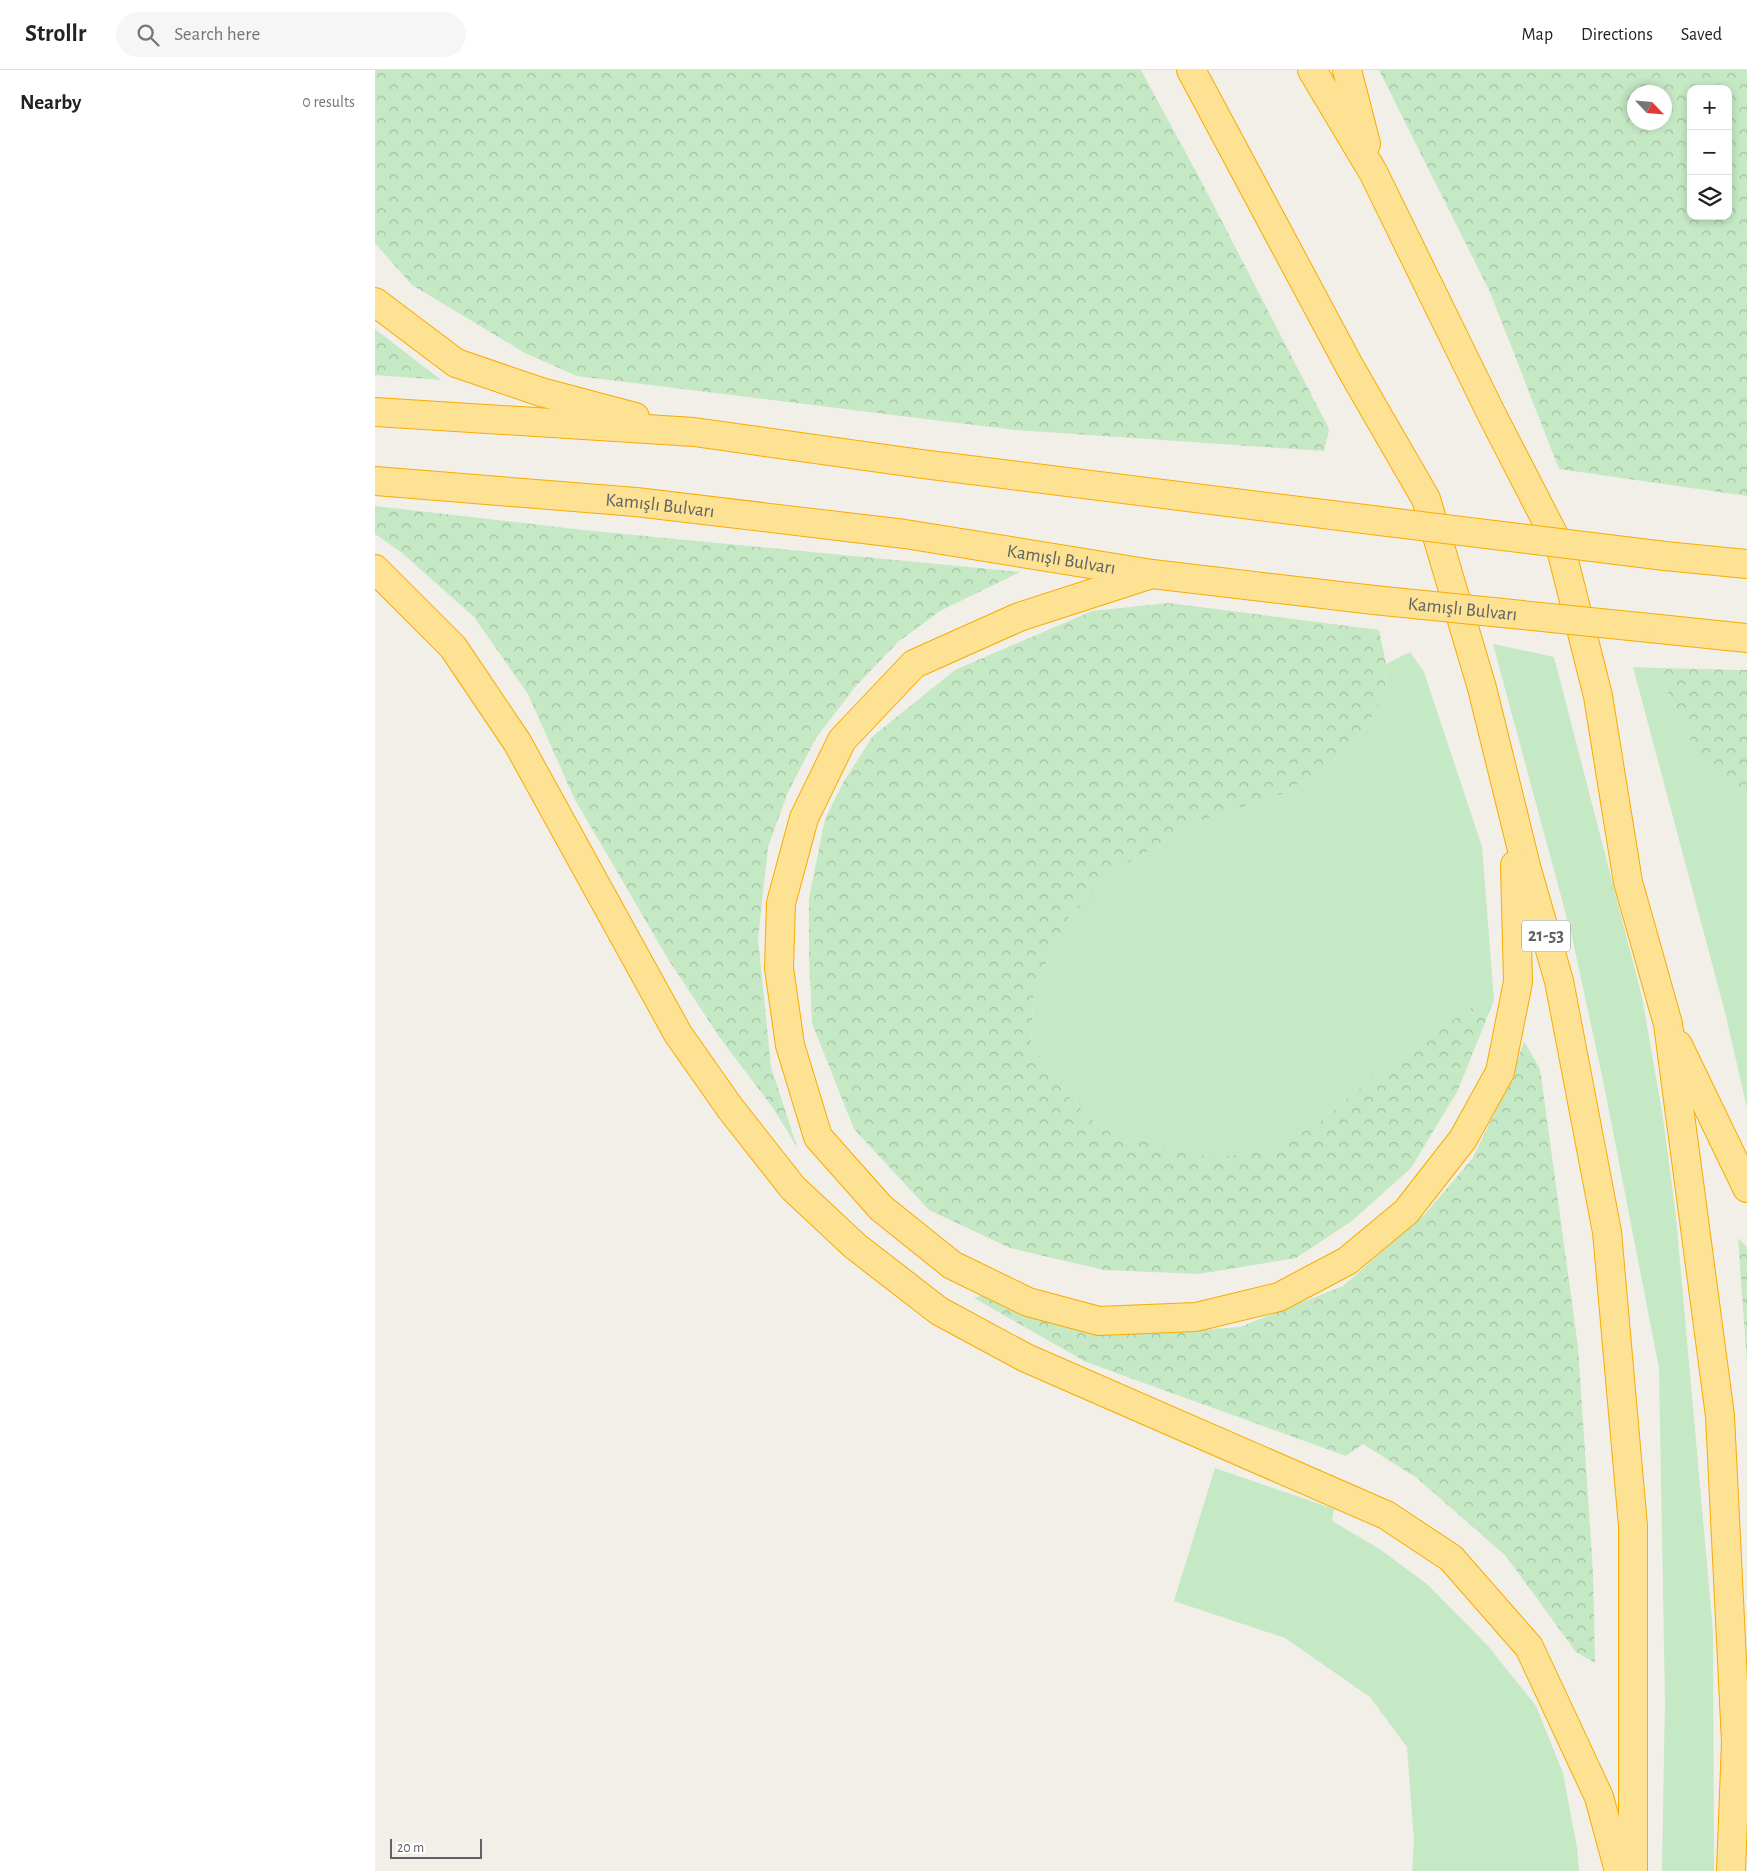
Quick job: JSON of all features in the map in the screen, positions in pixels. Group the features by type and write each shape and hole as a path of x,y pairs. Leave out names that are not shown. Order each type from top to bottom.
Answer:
{"highway":[{"name":"21-53","path":"1191,70 1351,369 1427,499 1482,688 1515,821 1559,981 1607,1232 1633,1526 1633,1871"},
{"path":"1312,70 1373,172 1491,413 1561,549 1598,696 1628,882 1668,1024 1720,1416 1737,1742 1731,1871"},
{"path":"1347,70 1373,172"},
{"path":"375,302 457,363 541,392 694,432"},
{"path":"375,412 694,432 922,464 1665,556 1747,564"},
{"name":"Kamışlı Bulvarı","path":"375,481 636,502 857,528 1152,574 1374,600 1747,638"},
{"path":"375,569 453,647 517,742 678,1034 731,1108 793,1188 855,1246 939,1311 1025,1358 1386,1515 1451,1558 1529,1646 1599,1797 1619,1871"},
{"path":"1152,574 1019,617 914,664 842,740 804,818 781,903 779,968 791,1045 818,1137 881,1208 952,1266 1028,1302 1099,1321 1196,1318 1279,1297 1347,1261 1405,1212 1463,1139 1500,1072 1518,982 1515,821"},
{"path":"1668,1024 1747,1188"}],"green space":[{"path":"375,70 1141,70 1200,179 1329,429 1324,451 1015,430 577,376 525,353 412,285 375,243"},
{"path":"1379,70 1747,70 1747,496 1559,469 1490,292"},
{"path":"375,329 441,380 375,375"},
{"path":"375,506 583,530 1020,572 940,611 898,642 855,687 816,738 788,792 768,847 758,939 771,1067 797,1147 773,1108 720,1038 668,959 574,798 528,694 474,617 401,552 375,534"},
{"path":"1169,603 1379,630 1386,664 1385,693 1366,728 1327,766 1282,794 1196,822 1120,868 1067,919 1034,988 1031,1043 1065,1093 1101,1129 1214,1158 1270,1149 1317,1124 1394,1060 1471,1008 1494,1000 1458,1090 1411,1168 1353,1220 1296,1258 1199,1274 1104,1270 1010,1248 929,1210 854,1129 812,1023 809,956 809,898 825,819 844,781 873,736 955,670 1092,611"},
{"path":"1493,644 1554,657 1642,997 1663,1118 1676,1217 1713,1632 1714,1871 1662,1871 1665,1701 1659,1368 1603,1080 1572,937"},
{"path":"1410,652 1424,672 1482,847 1494,1000 1471,1008 1394,1060 1317,1124 1270,1149 1214,1158 1101,1129 1065,1093 1031,1043 1034,988 1067,919 1120,868 1196,822 1282,794 1327,766 1366,728 1385,693 1386,664"},
{"path":"1633,667 1657,668 1701,763 1747,798 1747,1108 1725,1012"},
{"path":"1657,668 1747,670 1747,798 1701,763"},
{"path":"1524,1041 1540,1069 1578,1347 1593,1572 1595,1663 1576,1652 1506,1556 1417,1478 1363,1444 1346,1456 1086,1362 974,1298 984,1295 1089,1327 1174,1332 1240,1327 1343,1286 1426,1213 1472,1159 1511,1080"},
{"path":"1738,1238 1747,1247 1747,1363"},
{"path":"1215,1468 1334,1509 1332,1521 1378,1548 1427,1584 1488,1646 1536,1706 1563,1773 1577,1848 1579,1871 1412,1871 1414,1841 1407,1747 1370,1697 1285,1638 1174,1601"}]}
